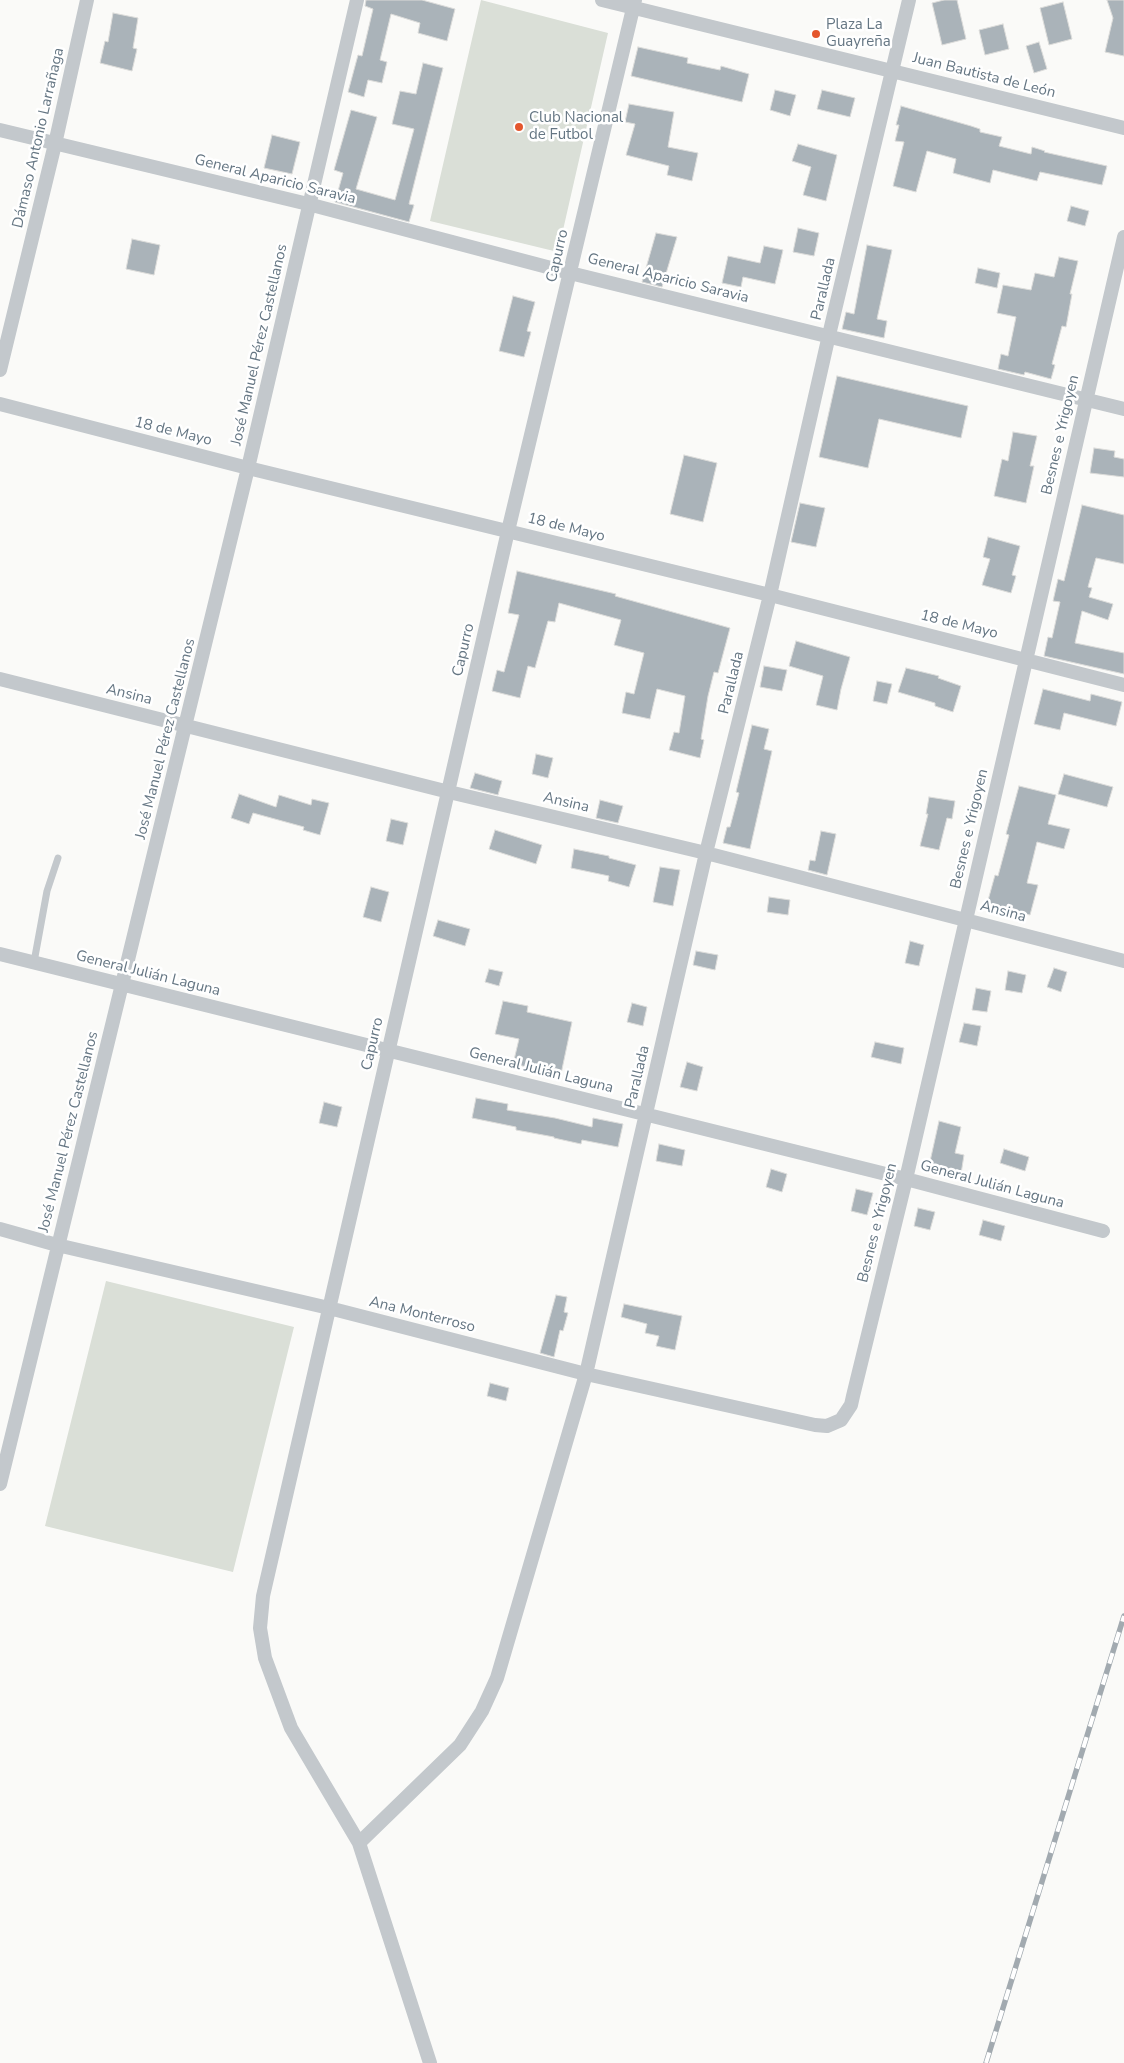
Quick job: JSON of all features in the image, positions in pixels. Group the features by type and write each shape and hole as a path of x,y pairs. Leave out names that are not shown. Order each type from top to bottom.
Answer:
{"street":[{"name":"Dámaso Antonio Larrañaga","path":"0,370 55,144 87,0"},
{"name":"José Manuel Pérez Castellanos","path":"0,1484 57,1245 186,726 357,0"},
{"name":"Juan Bautista de León","path":"602,0 634,4 892,71 1124,128"},
{"name":"Parallada","path":"359,1843 460,1745 482,1711 497,1678 586,1374 706,854 770,595 829,335 909,0"},
{"name":"Capurro","path":"430,2063 359,1843 291,1728 265,1658 260,1628 263,1596 508,531 634,4"},
{"name":"General Aparicio Saravia","path":"0,130 308,204 570,273 829,335 1124,409"},
{"name":"Besnes e Yrigoyen","path":"836,1423 841,1420 850,1405 906,1179 1124,236"},
{"name":"18 de Mayo","path":"0,404 248,468 1026,658 1124,684"},
{"name":"Ansina","path":"0,679 966,919 1124,961"},
{"name":"General Julián Laguna","path":"0,954 906,1179 1103,1231"},
{"name":"Ana Monterroso","path":"0,1229 57,1245 329,1308 586,1374 815,1425 827,1426 836,1423"}],"lane":[{"path":"34,962 47,891 58,858"}],"shaded area":[{"name":"Club Nacional de Futbol","path":"481,0 608,33 558,252 430,221"},
{"path":"106,1281 294,1327 233,1572 45,1526"}],"building":[{"path":"366,0 422,0 455,9 447,41 418,33 420,23 391,14 380,60 387,62 382,83 368,80 364,97 348,92 358,55 362,56 373,9 365,6"},
{"path":"944,0 957,0 966,39 942,45 932,3"},
{"path":"1107,0 1124,0 1124,56 1105,52 1113,18"},
{"path":"1063,2 1072,39 1049,45 1040,8"},
{"path":"113,13 138,18 133,48 137,49 132,71 100,63 105,41 108,42"},
{"path":"1003,24 1009,49 985,55 979,30"},
{"path":"1039,42 1047,69 1034,73 1026,46"},
{"path":"638,47 688,58 687,63 720,70 721,66 749,74 742,102 631,76"},
{"path":"423,63 443,68 409,204 414,205 409,222 335,202 343,173 334,170 351,110 377,117 356,189 395,200 414,129 392,124 400,91 416,94"},
{"path":"775,90 796,95 790,116 770,110"},
{"path":"822,90 855,98 850,117 817,109"},
{"path":"629,104 674,112 668,147 698,153 692,181 667,175 669,166 626,155 635,124 625,122"},
{"path":"901,106 971,126 980,129 980,132 1002,137 999,146 1031,154 1032,147 1044,152 1107,166 1102,185 1040,172 1037,181 993,170 990,183 953,173 956,159 927,151 916,192 893,186 904,142 895,141 899,125 896,125"},
{"path":"272,135 300,142 292,174 264,168"},
{"path":"798,144 837,155 826,201 803,195 811,167 792,161"},
{"path":"1071,206 1089,211 1085,226 1067,221"},
{"path":"798,228 819,233 814,256 793,252"},
{"path":"656,233 677,237 662,287 642,282"},
{"path":"132,239 160,245 154,275 126,269"},
{"path":"867,245 892,250 877,319 887,321 884,338 842,329 846,312 854,314"},
{"path":"764,246 783,250 775,284 743,277 741,287 722,283 728,256 760,263"},
{"path":"1059,257 1078,261 1070,294 1072,294 1066,327 1062,326 1052,364 1055,365 1051,379 1025,372 1024,375 998,369 1001,354 1008,356 1016,317 997,313 1003,285 1031,290 1035,273 1054,277"},
{"path":"978,268 1000,273 997,288 975,283"},
{"path":"513,296 535,302 527,331 531,332 524,357 499,351"},
{"path":"837,376 968,406 961,438 879,419 868,468 819,457"},
{"path":"1013,432 1037,436 1030,466 1034,466 1026,503 994,496 1002,459 1008,461"},
{"path":"1094,448 1115,451 1114,457 1124,459 1124,477 1090,473"},
{"path":"684,455 717,463 703,522 670,514"},
{"path":"800,503 825,508 816,547 791,542"},
{"path":"1082,505 1124,515 1124,564 1096,558 1088,587 1092,588 1089,597 1113,604 1108,620 1082,611 1075,643 1124,653 1124,674 1044,656 1048,637 1052,638 1060,602 1053,601 1058,579 1064,581"},
{"path":"988,537 1020,546 1012,575 1016,576 1011,593 982,585 990,559 983,557"},
{"path":"517,571 616,594 615,596 730,628 718,673 714,672 708,696 701,739 704,740 700,758 669,750 674,732 679,733 685,696 657,689 650,719 622,713 626,692 634,694 644,653 614,645 621,620 559,603 555,622 548,621 535,668 528,666 520,698 492,691 497,670 504,672 519,615 508,613"},
{"path":"796,641 850,657 837,710 816,705 823,676 789,666"},
{"path":"764,666 787,670 782,691 760,687"},
{"path":"906,668 939,676 938,678 961,686 953,712 935,706 935,703 898,692"},
{"path":"877,681 892,684 887,704 873,701"},
{"path":"1043,689 1090,701 1091,694 1122,702 1116,726 1064,713 1060,730 1034,724"},
{"path":"752,725 769,729 764,749 772,751 750,849 723,843 727,827 730,827 739,793 736,792"},
{"path":"536,754 553,758 548,778 532,774"},
{"path":"475,773 502,781 498,795 470,788"},
{"path":"1064,774 1113,787 1107,807 1058,794"},
{"path":"1019,786 1056,795 1048,824 1070,829 1064,849 1037,842 1027,883 1038,885 1030,915 987,904 995,875 998,876 1009,835 1006,834"},
{"path":"239,794 276,807 279,795 311,805 312,799 329,803 320,835 303,830 304,827 253,813 249,824 231,818"},
{"path":"929,797 955,801 952,819 947,818 939,850 920,846 928,814 926,814"},
{"path":"600,800 623,806 618,823 596,818"},
{"path":"391,819 408,823 403,845 386,841"},
{"path":"495,830 542,845 536,864 489,849"},
{"path":"821,831 836,834 827,875 808,870 810,860 815,861"},
{"path":"574,849 609,856 609,858 636,865 629,887 608,881 609,876 571,868"},
{"path":"660,867 680,870 673,906 653,902"},
{"path":"371,887 389,892 381,922 363,917"},
{"path":"769,897 790,900 788,915 767,912"},
{"path":"438,920 470,929 465,946 433,936"},
{"path":"910,941 924,945 919,966 905,963"},
{"path":"696,951 718,955 715,970 693,965"},
{"path":"1054,968 1067,972 1061,992 1047,987"},
{"path":"489,969 503,972 499,986 485,982"},
{"path":"1008,971 1026,975 1022,993 1005,990"},
{"path":"976,988 991,991 987,1012 972,1010"},
{"path":"503,1001 528,1006 527,1012 572,1022 561,1074 513,1064 519,1039 495,1034"},
{"path":"632,1003 647,1007 643,1026 627,1022"},
{"path":"964,1023 981,1026 977,1046 959,1042"},
{"path":"875,1042 904,1048 901,1064 871,1057"},
{"path":"687,1062 703,1067 697,1091 680,1087"},
{"path":"476,1098 508,1104 507,1110 555,1118 592,1127 593,1118 623,1124 618,1147 582,1140 581,1144 472,1118"},
{"path":"324,1102 342,1107 337,1127 319,1123"},
{"path":"939,1121 961,1127 955,1153 964,1155 961,1174 929,1166"},
{"path":"659,1144 685,1150 682,1166 656,1161"},
{"path":"1004,1149 1029,1157 1025,1171 1000,1163"},
{"path":"771,1169 787,1174 782,1192 766,1187"},
{"path":"856,1189 873,1193 867,1215 851,1211"},
{"path":"918,1208 935,1212 930,1230 914,1226"},
{"path":"983,1220 1005,1226 1001,1241 979,1235"},
{"path":"556,1295 567,1297 564,1312 568,1313 563,1331 560,1330 554,1357 540,1353"},
{"path":"624,1304 682,1316 675,1350 656,1346 659,1336 645,1333 647,1324 621,1317"},
{"path":"490,1383 509,1388 506,1401 487,1396"}],"railway":[{"path":"986,2063 1124,1616"}],"place":[{"name":"Plaza La Guayreña","path":"816,34"},
{"name":"Club Nacional de Futbol","path":"519,127"}]}
